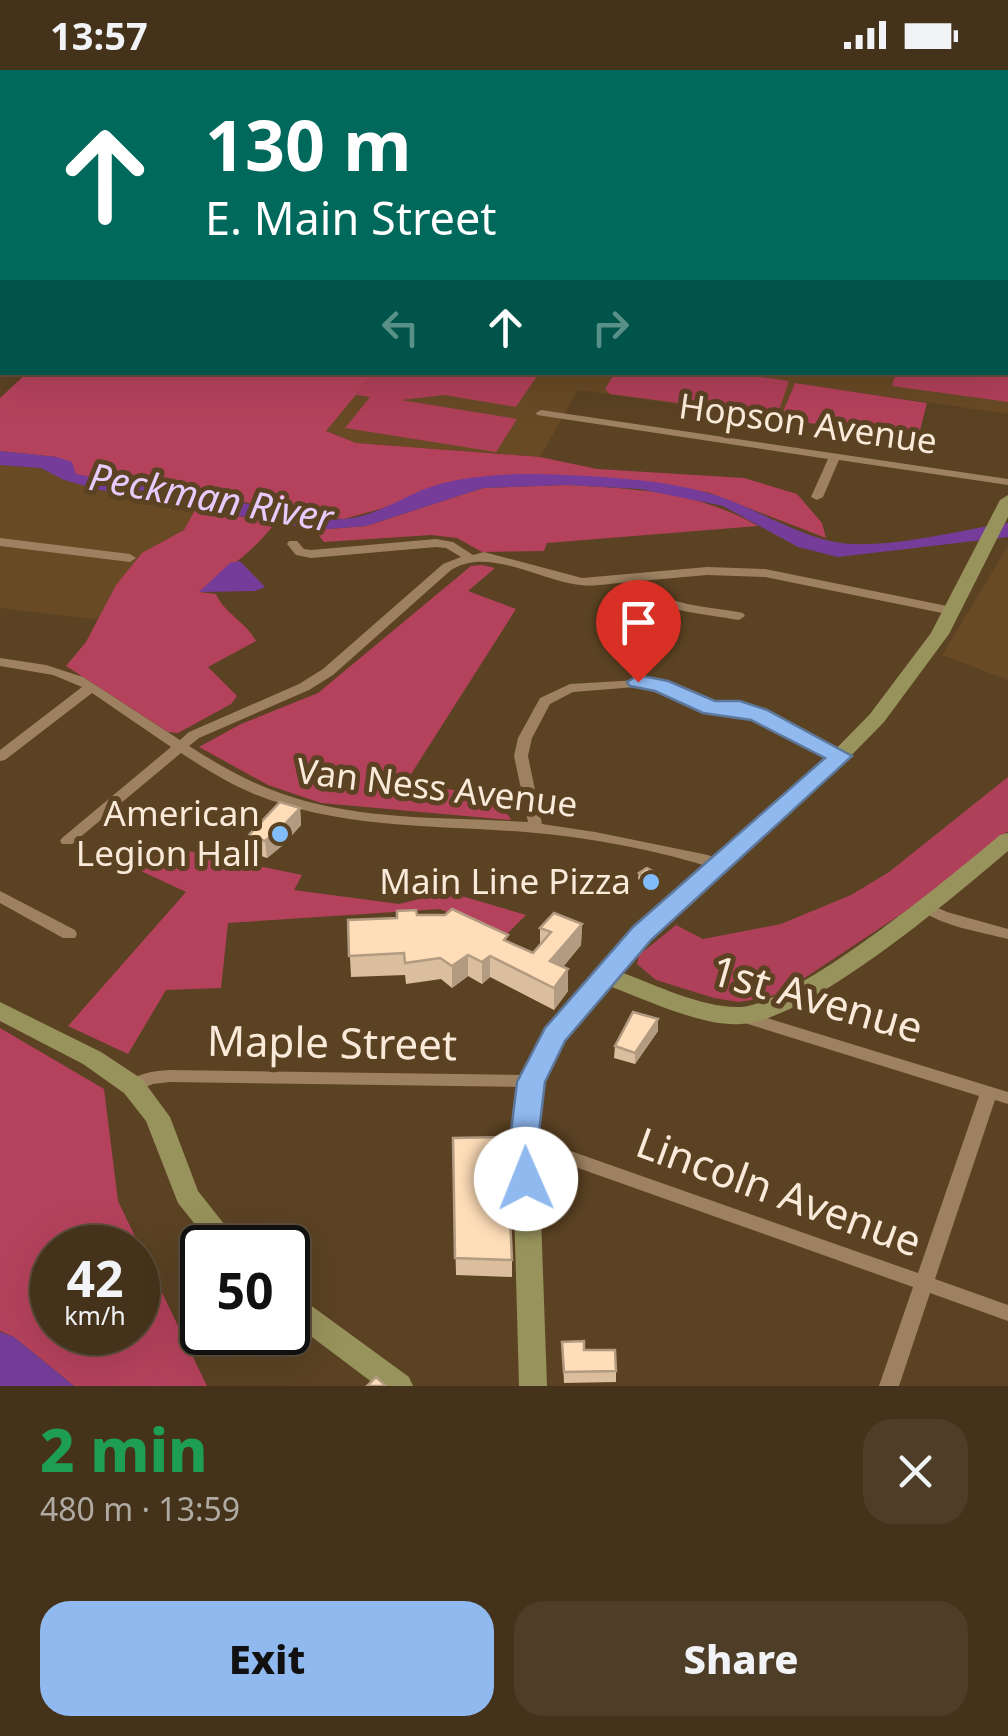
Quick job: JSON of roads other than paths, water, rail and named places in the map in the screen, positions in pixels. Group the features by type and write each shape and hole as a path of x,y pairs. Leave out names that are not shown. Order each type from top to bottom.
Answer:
{"main road":[{"path":"533,1386 525,1142 531,1082 550,1042 642,934 841,756 918,668 1008,500"},
{"path":"741,1016 780,1004 927,908 1008,840"},
{"name":"1st Avenue","path":"603,976 741,1016"},
{"path":"0,1012 92,1058 133,1086 157,1117 187,1196 211,1225"},
{"path":"310,1320 399,1386"}],"street":[{"name":"Hopson Avenue","path":"541,413 1008,482"},
{"path":"817,497 835,456"},
{"path":"0,542 130,558"},
{"path":"293,544 311,554 436,543 449,545 469,558"},
{"path":"66,841 179,746 234,715 316,680 447,567 469,558 494,559 568,580 707,572 765,573 952,610"},
{"path":"632,579 636,588 652,598 739,616"},
{"name":"Van Ness Avenue","path":"0,662 53,671 91,686 179,746 261,792 310,808 404,820 536,828 719,865"},
{"path":"536,828 522,765 525,738 545,701 555,692 570,688 650,682 711,708 740,708 759,715 841,756"},
{"path":"0,757 91,686"},
{"path":"0,896 69,934"},
{"path":"927,908 942,916 1008,934"},
{"name":"1st Avenue","path":"741,1016 1008,1098"},
{"name":"Maple Street","path":"133,1086 150,1078 170,1076 531,1082"},
{"path":"889,1386 988,1092"},
{"name":"Lincoln Avenue","path":"525,1142 1008,1312"}],"water":[{"name":"Peckman River","path":"0,451 57,457 72,462 76,474 188,488 277,512 322,519 366,515 422,490 456,480 548,474 637,480 691,489 835,542 898,542 1008,523 1008,537 838,557 798,547 723,506 640,489 568,485 483,488 366,526 315,530 100,490 64,480 41,468 0,465"},
{"path":"240,561 265,587 255,591 199,592 230,563"},
{"path":"0,1332 14,1337 30,1350 30,1355 36,1355 74,1386 0,1386"}],"place":[{"name":"American Legion Hall","path":"280,834"},
{"name":"Main Line Pizza","path":"651,882"}]}
